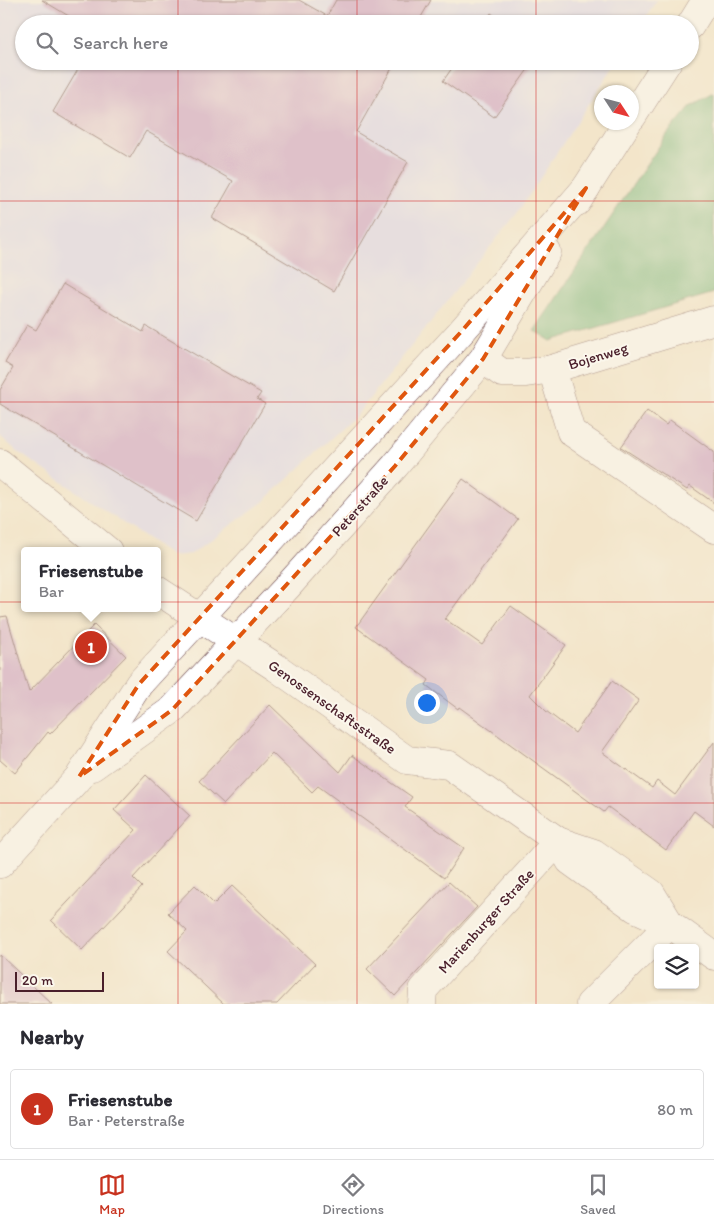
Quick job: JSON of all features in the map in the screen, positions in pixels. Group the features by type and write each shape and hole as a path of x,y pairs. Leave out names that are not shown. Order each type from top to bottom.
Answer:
{"main road":[{"path":"639,106 662,70"},
{"name":"Peterstraße","path":"79,777 172,710 396,466 483,359 623,130"},
{"name":"Peterstraße","path":"0,864 79,777 138,684 201,618 460,334 586,188"},
{"name":"Bojenweg","path":"483,359 502,372 526,373 552,370 714,320"},
{"path":"552,370 571,432 714,529"},
{"path":"0,463 103,547"},
{"name":"Genossenschaftsstraße","path":"161,593 236,641 407,760 449,764 558,841 594,853 651,893 670,924 714,956"},
{"name":"Marienburger Straße","path":"422,1004 423,990 558,841"},
{"path":"590,1004 670,924"}],"highlighted area":[{"path":"586,188 483,359 395,466 172,710 79,777 139,684 460,333"}],"shaded area":[{"path":"0,0 657,0 647,15 15,15 15,70 611,70 601,85 594,85 594,96 518,212 358,413 263,502 191,554 172,556 18,452 0,436"}],"green space":[{"path":"714,93 714,293 551,341 534,331 668,133 691,106"}],"building":[{"path":"42,0 299,0 325,15 67,15"},
{"path":"336,0 431,0 422,15 328,15"},
{"path":"78,70 391,70 356,132 408,162 334,291 212,218 233,181 146,131 130,158 53,112"},
{"path":"451,70 528,70 494,117 443,81"},
{"path":"63,284 143,332 146,326 261,393 257,399 265,404 196,521 0,404 0,390 13,368 5,363 27,325 36,330"},
{"path":"647,411 666,425 670,420 714,452 714,503 690,486 687,490 621,447"},
{"path":"463,479 518,519 445,619 482,645 511,606 566,645 530,695 546,711 575,733 612,681 639,700 602,752 652,788 657,781 675,795 714,742 714,826 694,811 666,850 608,807 604,812 459,707 458,709 426,685 429,680 356,627"},
{"path":"7,616 29,692 94,625 126,656 50,734 48,732 15,773 0,760 0,617"},
{"path":"270,705 340,772 352,755 412,797 405,807 464,848 444,878 318,786 312,792 272,753 224,804 199,781"},
{"path":"146,775 190,816 133,878 142,887 82,950 51,920 136,830 114,810"},
{"path":"449,882 477,907 395,996 367,969"},
{"path":"195,885 214,904 232,886 315,964 277,1004 224,1004 168,951 187,931 168,913"},
{"path":"0,955 52,1004 0,1004"}],"place":[{"name":"Friesenstube","path":"91,647"}]}
